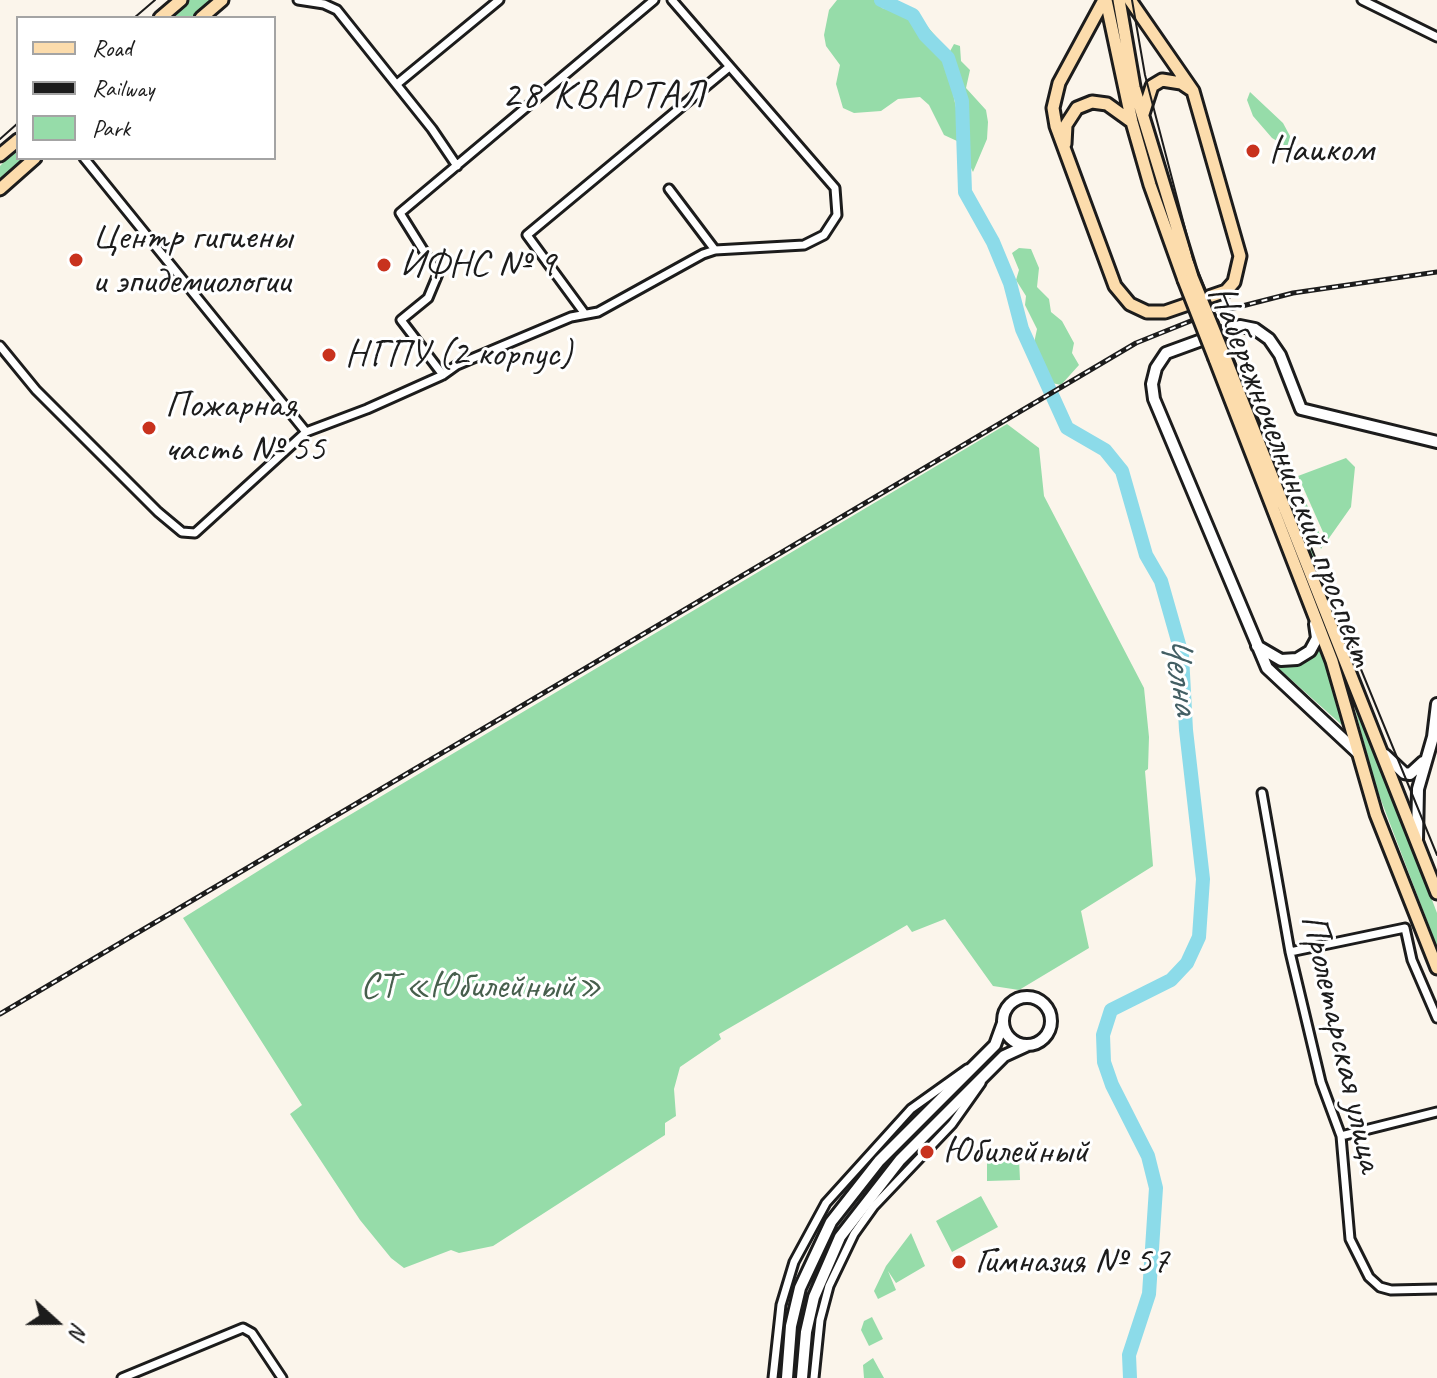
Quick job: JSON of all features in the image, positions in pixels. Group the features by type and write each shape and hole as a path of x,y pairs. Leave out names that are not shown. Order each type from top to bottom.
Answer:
{"main road":[{"path":"162,16 181,0"},
{"path":"203,16 222,0"},
{"path":"1105,0 1059,83 1053,108 1064,148 1115,286 1130,304 1147,312 1165,312 1226,291 1234,282 1240,256 1193,91 1130,0"},
{"name":"Набережночелнинский проспект","path":"1105,0 1137,119 1188,278 1437,893"},
{"name":"Набережночелнинский проспект","path":"1119,0 1137,119"},
{"path":"1064,148 1066,125 1077,108 1092,102 1107,104 1137,119 1152,86 1162,80 1181,83 1193,91"},
{"path":"0,155 16,142"},
{"path":"0,189 33,160"},
{"name":"Набережночелнинский проспект","path":"1219,357 1313,610 1376,814 1437,968"}],"street":[{"path":"298,0 324,4 337,10 397,84 457,166"},
{"path":"397,84 499,0"},
{"path":"443,375 401,320 428,298 438,274 400,213 654,0"},
{"path":"0,346 36,390 182,532 201,530 306,432 443,375 478,356 585,314 598,312 715,250 792,247 818,238 831,228 837,215 835,188 672,0"},
{"path":"1362,0 1437,37"},
{"path":"585,314 527,235 728,68"},
{"path":"86,160 306,432"},
{"path":"669,189 715,250"},
{"path":"1358,753 1267,668 1154,399 1152,384 1156,368 1166,353 1240,326 1255,329 1269,339 1280,355 1301,409 1437,442"},
{"path":"1254,643 1281,660 1297,659 1310,651 1317,638 1313,610"},
{"path":"1381,749 1399,772 1410,774 1418,769 1435,738 1437,704"},
{"path":"1417,842 1418,789 1428,753"},
{"name":"Пролетарская улица","path":"1262,793 1290,952 1321,1082 1341,1136 1350,1239 1369,1277 1391,1290 1437,1289"},
{"path":"1290,952 1405,928 1416,970 1437,1018"},
{"path":"787,1378 791,1326 800,1288 831,1222 879,1161 995,1045 1006,1010 1016,1000 1029,997 1043,1004 1051,1014 1051,1027 1039,1043 1004,1056 900,1160 840,1237 814,1297 806,1332 802,1378"},
{"path":"1003,1023 1007,1036 1028,1045"},
{"path":"773,1378 781,1305 794,1262 826,1203 911,1109 946,1081 979,1062"},
{"path":"814,1378 816,1345 826,1298 854,1234 874,1206 952,1124 988,1072"},
{"path":"1341,1136 1437,1112"},
{"path":"122,1378 236,1328 248,1330 282,1378"}],"green space":[{"path":"190,0 213,0 194,16 171,16"},
{"path":"837,0 876,0 882,8 922,20 944,48 956,108 957,141 944,135 929,105 920,97 898,99 881,111 854,113 843,108 836,84 840,65 826,46 824,35 829,10"},
{"path":"954,44 960,46 961,61 970,70 966,88 986,110 988,122 987,139 973,172 968,162 969,132 961,90 953,85 951,78 957,73 949,53"},
{"path":"1250,92 1283,123 1290,136 1289,148 1272,138 1253,116 1247,100"},
{"path":"16,149 16,160 26,160 0,182 0,166"},
{"path":"1019,248 1031,249 1039,268 1037,287 1049,299 1051,312 1062,321 1074,343 1072,353 1079,365 1061,385 1052,383 1034,343 1037,329 1025,305 1026,296 1016,280 1019,270 1012,253"},
{"name":"СТ «Юбилейный»","path":"1007,424 1039,448 1044,496 1144,688 1149,737 1148,769 1145,771 1153,866 1081,911 1089,948 1019,990 993,986 945,919 912,932 907,925 719,1034 721,1039 680,1067 674,1089 676,1116 665,1123 665,1135 493,1246 459,1253 451,1250 404,1268 391,1258 360,1220 290,1114 302,1105 183,918 311,838"},
{"path":"1346,458 1355,467 1351,507 1327,541 1298,476"},
{"path":"1295,477 1324,544 1321,549 1292,478"},
{"path":"1285,481 1315,555 1312,560 1280,483"},
{"path":"1320,639 1343,726 1268,659 1282,663"},
{"path":"1343,665 1437,913 1437,947 1376,787"},
{"path":"1019,1159 1020,1180 987,1181 987,1160"},
{"path":"981,1196 998,1227 952,1252 936,1221"},
{"path":"911,1233 925,1266 896,1283 888,1271 896,1290 878,1299 874,1291 886,1266"},
{"path":"872,1317 883,1339 869,1346 861,1330 864,1321"},
{"path":"873,1358 884,1378 864,1378 863,1365"}],"waterway":[{"name":"Челна","path":"881,0 913,15 925,35 948,58 962,101 965,192 993,242 1010,283 1022,329 1067,428 1105,450 1122,471 1146,555 1161,581 1182,655 1186,730 1203,879 1199,937 1187,963 1171,980 1111,1010 1103,1035 1104,1062 1112,1085 1148,1156 1156,1188 1149,1294 1129,1355 1130,1378"}],"tram line":[{"path":"136,16 155,0"},
{"path":"1132,0 1145,75 1193,259 1437,855"},
{"path":"0,139 16,125"}],"railway":[{"path":"0,1014 1136,343 1203,316 1293,293 1437,272"}],"place":[{"name":"Наиком","path":"1253,151"},
{"name":"Центр гигиены и эпидемиологии","path":"76,260"},
{"name":"ИФНС № 9","path":"384,265"},
{"name":"НГПУ (2 корпус)","path":"329,355"},
{"name":"Пожарная часть № 55","path":"149,428"},
{"name":"Юбилейный","path":"927,1152"},
{"name":"Гимназия № 57","path":"959,1262"}],"district":[{"name":"28 КВАРТАЛ","path":"604,97"}]}
